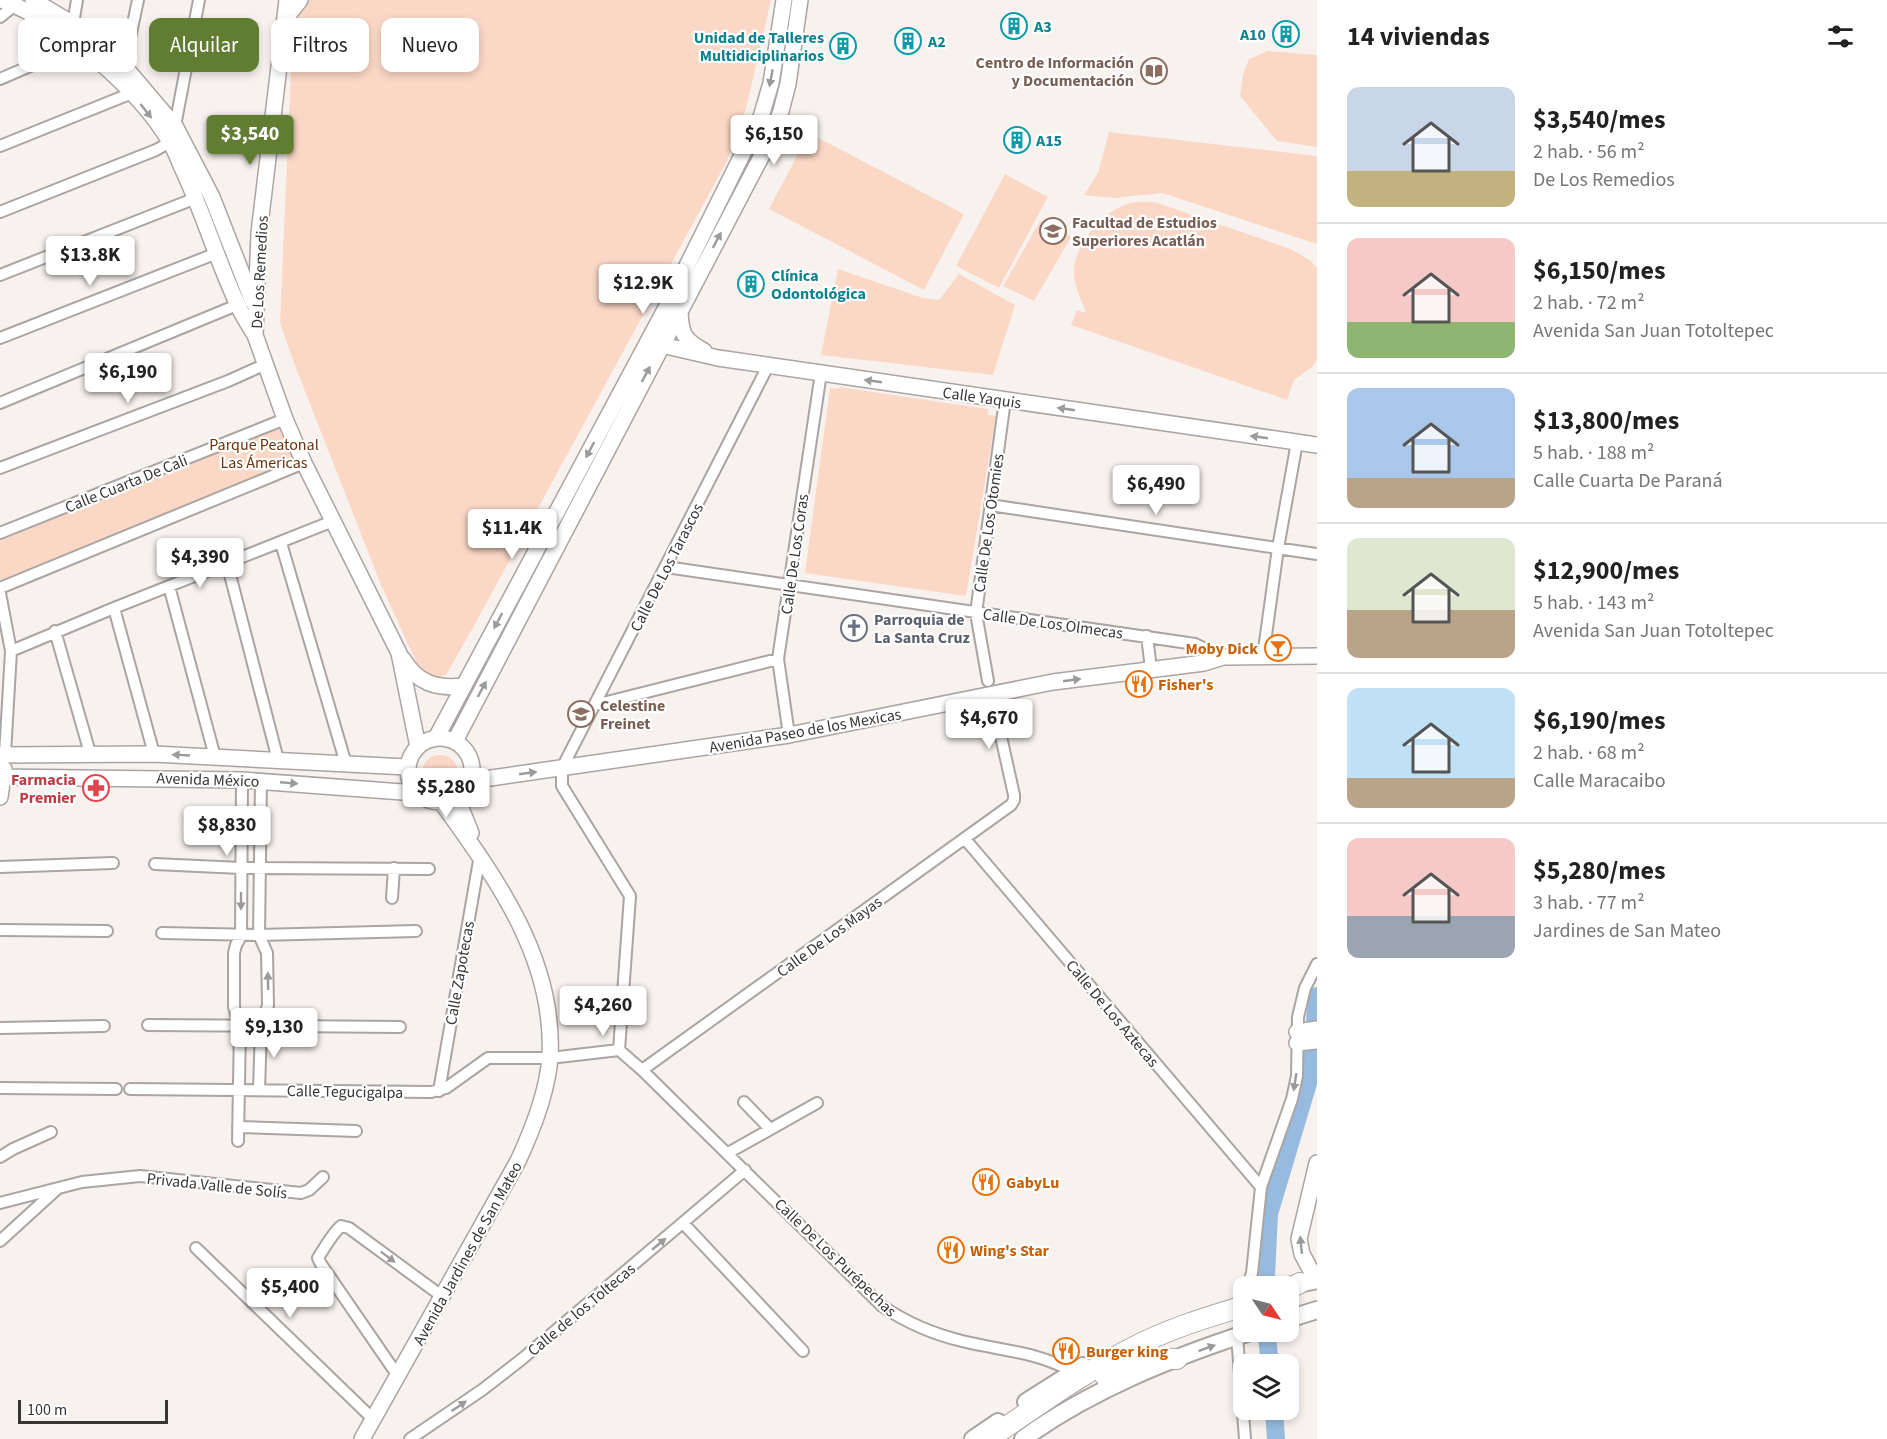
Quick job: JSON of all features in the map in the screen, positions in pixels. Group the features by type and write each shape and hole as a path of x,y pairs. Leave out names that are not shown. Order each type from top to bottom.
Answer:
{"highway":[{"path":"988,1439 1020,1428 1081,1378 1131,1348 1180,1326 1233,1309"},
{"path":"1002,1439 1089,1384 1128,1366 1160,1357 1177,1359"}],"main road":[{"path":"33,0 63,18"},
{"name":"De Los Remedios","path":"285,18 287,0"},
{"path":"286,18 300,0"},
{"path":"455,741 655,343 761,117 771,83 784,0"},
{"path":"427,742 455,741 464,748 470,758 472,770 470,781 457,798 442,803 432,802 416,793 409,781 407,768 412,754 427,742 463,686 655,343 680,310 770,140 788,84 800,0"},
{"path":"11,2 39,18"},
{"path":"120,72 175,126 212,197 228,239 252,283 239,286 229,283"},
{"name":"De Los Remedios","path":"279,72 252,283 255,335 285,419 304,463 399,653 415,728 427,742"},
{"path":"136,88 170,142 196,198 237,305 255,335"},
{"path":"228,239 244,243 259,233"},
{"path":"680,310 681,328 686,339 718,358"},
{"name":"Calle Yaquis","path":"655,343 718,358 768,366 1317,445"},
{"path":"399,653 417,677 428,684 438,687 463,686"},
{"name":"Avenida Paseo de los Mexicas","path":"470,781 789,735 990,689 1204,663 1223,657 1317,656"},
{"path":"118,753 120,777"},
{"path":"0,796 2,754"},
{"name":"Avenida México","path":"2,754 154,754 407,768"},
{"name":"Avenida México","path":"2,777 242,780 416,793"},
{"path":"457,798 480,855"},
{"path":"442,803 480,855"},
{"name":"Avenida Jardines de San Mateo","path":"362,1439 518,1161 533,1128 550,1058 549,1026 544,992 534,955 519,922 480,855"},
{"path":"1301,1284 1302,1254 1299,1239 1317,1163"},
{"path":"974,1439 1072,1371 1161,1328 1233,1300"},
{"path":"1299,1316 1317,1310"},
{"path":"1177,1359 1233,1342"}],"street":[{"path":"74,18 77,0"},
{"path":"134,18 138,0"},
{"path":"175,126 199,0"},
{"path":"0,17 11,2"},
{"path":"0,79 18,71"},
{"path":"0,146 136,88"},
{"path":"0,212 156,150 170,142"},
{"path":"0,275 196,198"},
{"path":"0,338 217,253"},
{"path":"0,403 237,305"},
{"path":"0,468 228,381 266,364"},
{"name":"Calle De Los Tarascos","path":"562,768 768,366"},
{"name":"Calle De Los Coras","path":"789,735 778,659 821,373"},
{"name":"Calle De Los Otomies","path":"1005,400 976,613 1014,800"},
{"name":"Calle Cuarta De Cali","path":"0,533 285,419"},
{"path":"1263,657 1278,548 1297,442"},
{"path":"0,588 304,463"},
{"path":"990,505 1317,554"},
{"path":"11,651 55,631 333,521"},
{"path":"281,543 346,764"},
{"path":"227,563 278,760"},
{"name":"Calle De Los Olmecas","path":"666,567 1147,636 1195,644 1223,657"},
{"path":"169,586 215,757"},
{"path":"0,593 11,651 2,754"},
{"path":"114,608 154,754"},
{"path":"55,631 90,753"},
{"path":"1147,636 1151,669"},
{"path":"595,705 778,659"},
{"path":"439,1091 488,1058 550,1058 619,1050 630,896 562,786 562,768"},
{"path":"238,1140 240,1027 234,1007 234,953 241,936 242,780"},
{"path":"259,1090 261,1028 268,1005 265,946 259,935 261,781"},
{"name":"Calle De Los Mayas","path":"642,1070 965,839 1014,800"},
{"name":"Calle De Los Aztecas","path":"965,839 1261,1187"},
{"name":"Calle Zapotecas","path":"439,1091 480,855"},
{"path":"0,867 113,863"},
{"path":"155,864 241,868 429,869"},
{"path":"392,898 394,868"},
{"path":"0,930 107,931"},
{"path":"162,933 241,936 416,930"},
{"path":"1250,1276 1261,1187 1292,1099 1306,1037 1305,988 1317,964"},
{"path":"148,1025 261,1028 400,1027"},
{"path":"0,1028 104,1026"},
{"name":"Calle De Los Purépechas","path":"619,1050 728,1153 882,1306 901,1319 931,1332 962,1341 1039,1356 1072,1371"},
{"path":"0,1088 116,1089"},
{"name":"Calle Tegucigalpa","path":"130,1089 439,1091"},
{"path":"744,1102 770,1129"},
{"path":"728,1153 817,1103"},
{"path":"238,1127 356,1131"},
{"path":"0,1157 12,1149 51,1132"},
{"name":"Calle de los Toltecas","path":"410,1439 506,1371 745,1170"},
{"name":"Privada Valle de Solís","path":"0,1203 59,1186 154,1176 301,1193 309,1190 323,1177"},
{"path":"0,1241 59,1186"},
{"path":"683,1223 803,1351"},
{"path":"398,1376 318,1258 336,1230 341,1226 349,1228 443,1298"},
{"path":"196,1248 374,1419"},
{"path":"1241,1342 1245,1439"}],"green space":[{"path":"294,0 771,0 746,109 727,161 446,675 432,678 419,668 381,585 280,323 291,72 369,72 369,18 293,18"},
{"path":"1268,51 1317,55 1317,147 1277,141 1240,96 1243,74 1249,59"},
{"path":"1109,132 1317,156 1317,244 1162,193 1114,198 1084,195 1098,173"},
{"path":"809,133 964,214 924,290 769,209"},
{"path":"1005,174 1048,197 999,288 956,266"},
{"path":"1134,202 1155,202 1291,249 1311,261 1317,268 1317,360 1312,367 1294,380 1287,400 1071,325 1077,310 1086,313 1074,279 1074,267 1087,236 1103,219 1121,206"},
{"path":"1040,221 1071,237 1034,301 1003,286"},
{"path":"838,269 923,298 939,300 959,274 1015,305 993,375 821,355"},
{"path":"839,387 988,409 988,415 996,416 966,596 805,573 830,388 838,389"},
{"name":"Parque Peatonal Las Ámericas","path":"282,424 299,461 0,581 0,541"},
{"path":"440,755 453,760 458,773 453,786 440,791 427,786 422,773 427,760"}],"waterway":[{"path":"1266,1276 1269,1214 1311,1073 1317,996"},
{"path":"1268,1342 1269,1354"},
{"path":"1275,1420 1276,1439"}],"place":[{"name":"A3","path":"1014,26"},
{"name":"A10","path":"1286,34"},
{"name":"A2","path":"908,41"},
{"name":"Unidad de Talleres Multidiciplinarios","path":"843,46"},
{"name":"Centro de Información y Documentación","path":"1154,71"},
{"name":"A15","path":"1017,140"},
{"name":"Facultad de Estudios Superiores Acatlán","path":"1053,231"},
{"name":"Clínica Odontológica","path":"751,284"},
{"name":"Parroquia de La Santa Cruz","path":"854,628"},
{"name":"Moby Dick","path":"1278,648"},
{"name":"Fisher's","path":"1139,684"},
{"name":"Celestine Freinet","path":"581,714"},
{"name":"Farmacia Premier","path":"96,788"},
{"name":"GabyLu","path":"986,1182"},
{"name":"Wing's Star","path":"951,1250"},
{"name":"Burger king","path":"1066,1351"}]}
